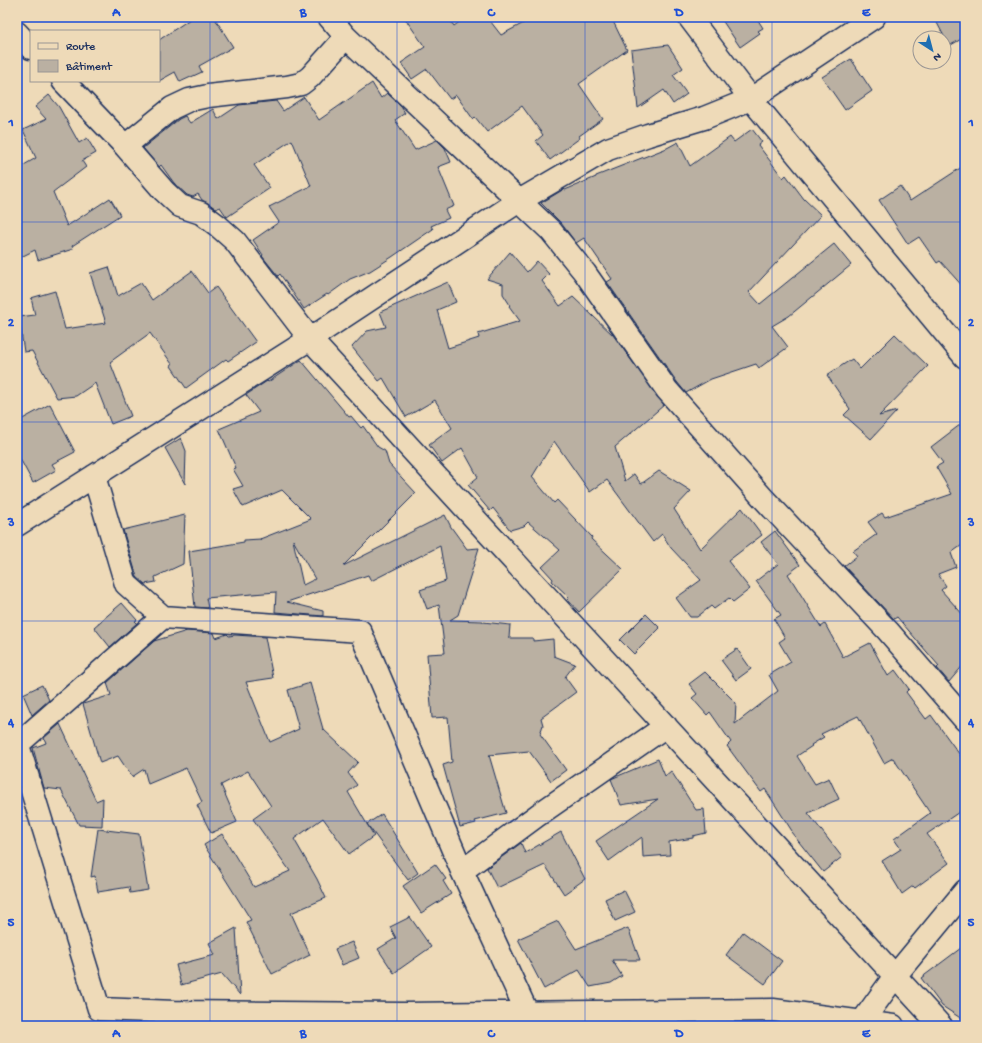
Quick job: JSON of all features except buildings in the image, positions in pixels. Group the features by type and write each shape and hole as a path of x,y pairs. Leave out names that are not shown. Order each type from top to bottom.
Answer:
{"street":[{"path":"329,17 346,37 551,231 580,267 667,390 763,498 888,631 965,720"},
{"path":"689,17 751,99 965,357"},
{"path":"17,525 310,338 519,201 608,148 704,118 751,99 874,17"},
{"path":"17,33 30,47"},
{"path":"126,146 172,108 189,100 208,96 301,84 310,77 346,37"},
{"path":"64,82 126,146 164,191 180,206 201,213 235,241 310,338 941,1026"},
{"path":"94,476 126,584 163,617 360,631 462,871 527,1012"},
{"path":"163,617 18,743 99,1009 175,1012 404,1014 773,1010 861,1024 893,1026"},
{"path":"462,871 538,815 666,726"},
{"path":"861,1024 895,976 965,891"}]}
